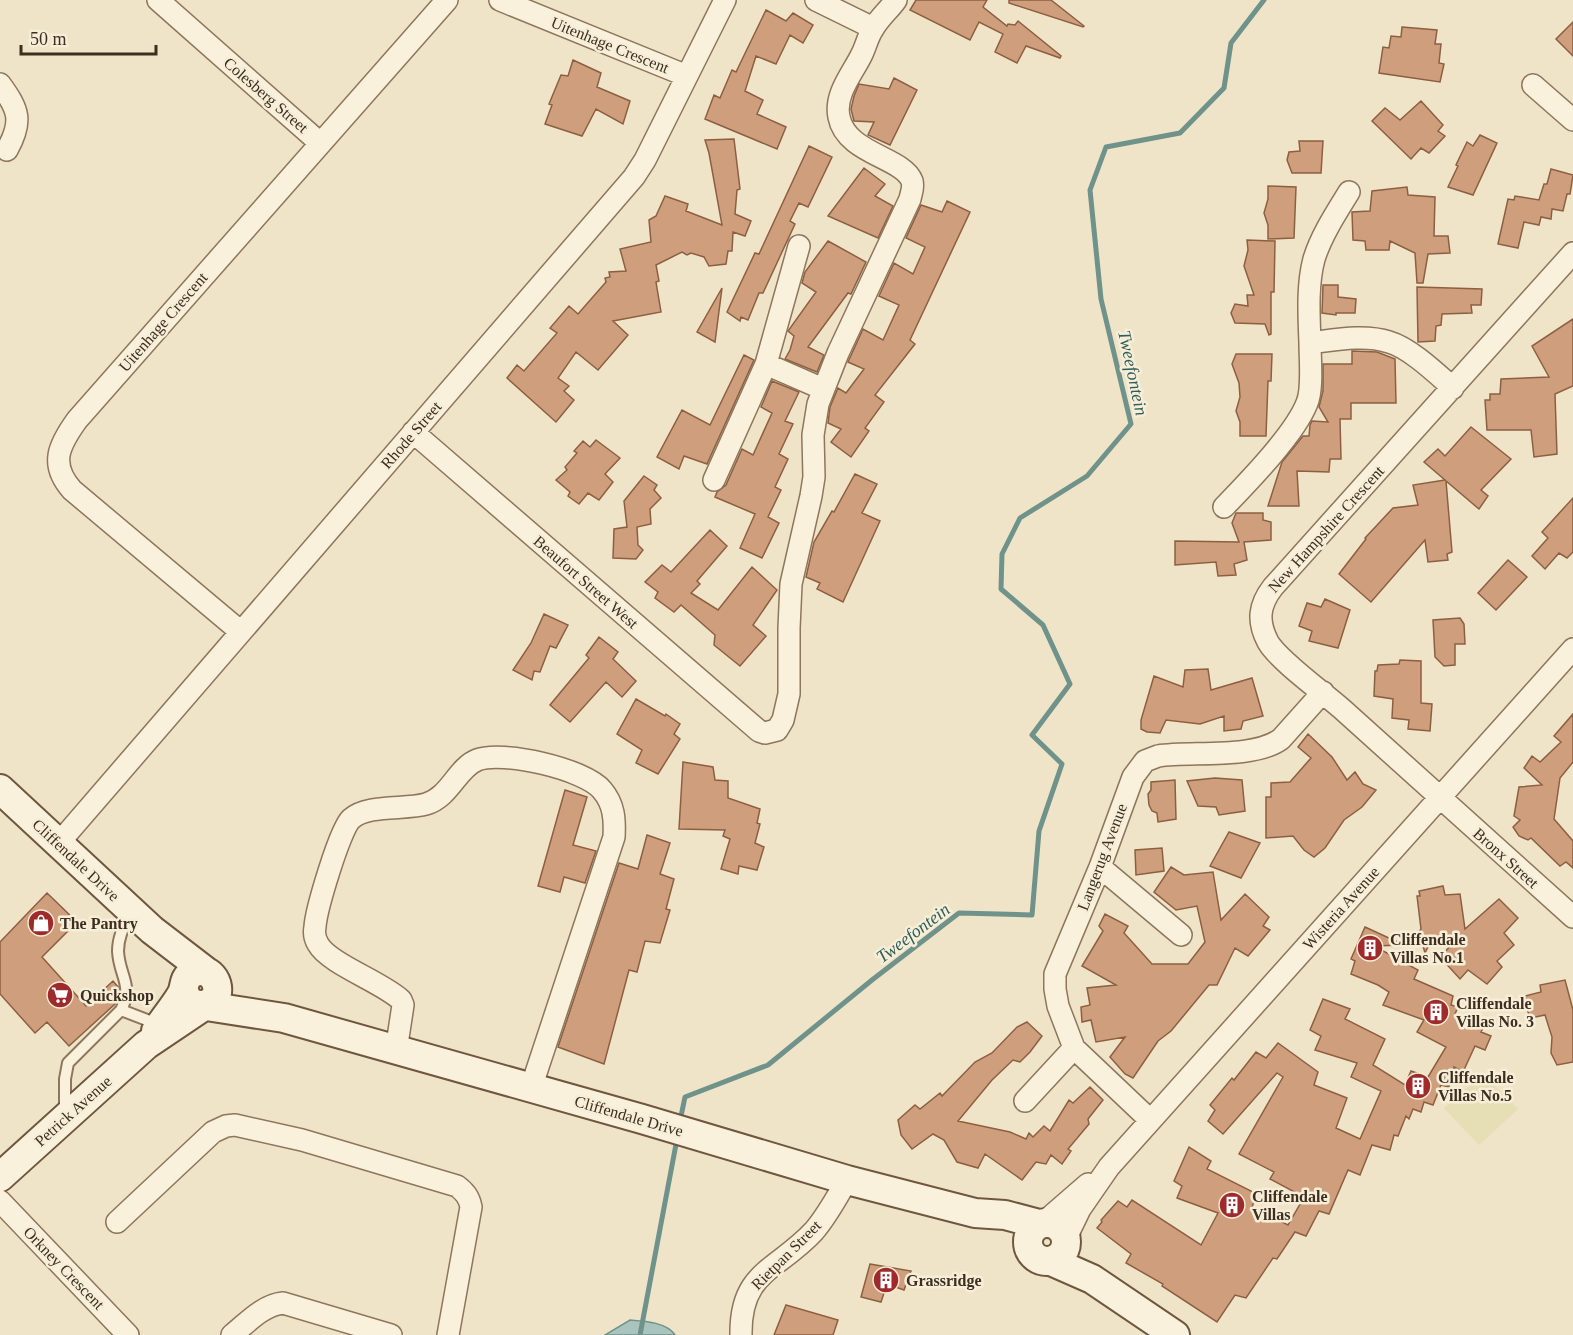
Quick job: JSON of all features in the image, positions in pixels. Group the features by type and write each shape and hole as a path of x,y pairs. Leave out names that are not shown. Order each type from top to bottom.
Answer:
{"street":[{"name":"Colesberg Street","path":"158,0 320,142"},
{"name":"Uitenhage Crescent","path":"240,633 72,490 64,481 59,469 58,457 61,445 77,420 447,0"},
{"name":"Uitenhage Crescent","path":"500,0 687,76"},
{"name":"Rhode Street","path":"58,844 634,177 645,160 725,0"},
{"path":"816,0 873,28"},
{"path":"766,364 823,389 910,199 913,189 912,182 904,171 851,139 843,130 838,116 838,104 844,86 873,28 896,0"},
{"path":"0,84 17,113 17,125 7,150"},
{"path":"1533,85 1573,120"},
{"path":"1224,507 1292,428 1307,403 1310,294 1314,261 1318,247 1348,192"},
{"path":"714,480 766,364 799,246"},
{"name":"New Hampshire Crescent","path":"1440,798 1269,644 1260,622 1265,598 1573,253"},
{"path":"1310,343 1366,338 1390,342 1424,364 1453,387"},
{"name":"Beaufort Street West","path":"413,432 759,731 765,733 777,730 783,720 789,694 791,584 808,514 814,477 814,418 823,389"},
{"name":"Wisteria Avenue","path":"1049,1239 1150,1120 1573,649"},
{"name":"Langerug Avenue","path":"1150,1120 1074,1048 1058,1006 1054,982 1055,974 1100,867 1133,777 1145,761 1165,755 1253,750 1273,745 1323,692"},
{"path":"396,1051 403,1005 401,1000 330,956 317,944 315,936 317,912 345,826 357,815 367,812 425,804 436,800 471,763 478,759 516,758 564,769 594,782 604,793 613,808 614,837 531,1088"},
{"name":"Cliffendale Drive","path":"0,789 152,930 200,991 396,1051 642,1119 847,1180 975,1213 1005,1215 1049,1239"},
{"name":"Bronx Street","path":"1440,798 1573,917"},
{"path":"1100,867 1181,934"},
{"name":"Petrick Avenue","path":"0,1177 200,991"},
{"path":"1025,1101 1074,1048"},
{"path":"117,1222 213,1132 235,1125 302,1140 457,1186 469,1198 471,1207 448,1335"},
{"name":"Rietpan Street","path":"741,1335 743,1301 749,1288 812,1232 847,1180"},
{"name":"Orkney Crescent","path":"0,1201 128,1335"},
{"path":"1049,1239 1092,1279 1175,1335"},
{"path":"231,1335 263,1310 283,1303 391,1335"}],"lane":[{"path":"66,1117 64,1095 68,1063 121,1010 127,993 118,953 120,933 131,911"},
{"path":"121,1010 153,1035"}],"shaded area":[{"path":"1483,1074 1518,1109 1479,1145 1444,1108"}],"water":[{"path":"630,1320 661,1325 675,1335 605,1335"}],"building":[{"path":"916,0 987,0 983,7 1007,26 1008,24 1015,25 1018,21 1061,56 1060,58 1026,46 1017,63 995,52 1003,34 979,22 970,40 910,10"},
{"path":"1009,0 1051,0 1084,26 1009,3"},
{"path":"766,10 786,21 793,13 813,25 803,43 790,35 776,64 756,56 745,91 763,100 757,114 786,127 777,149 705,119 714,95 720,98 732,70 736,72"},
{"path":"1573,22 1573,56 1556,39"},
{"path":"1402,27 1437,30 1435,44 1441,44 1439,63 1444,64 1440,82 1379,73 1383,47 1389,48 1391,36 1401,37"},
{"path":"573,60 601,73 597,87 630,101 623,124 596,109 582,136 545,124 552,105 549,104 561,75 568,76"},
{"path":"894,78 917,90 890,145 868,135 874,122 854,121 851,109 859,84 889,89"},
{"path":"1421,101 1443,125 1438,131 1445,136 1429,153 1421,148 1411,159 1372,121 1385,108 1400,120"},
{"path":"1480,135 1497,143 1473,195 1448,187 1467,142 1473,146"},
{"path":"734,139 740,189 737,190 735,214 751,221 745,236 733,232 732,251 728,251 726,264 709,266 704,257 691,253 687,255 682,252 656,265 661,312 613,321 628,335 598,370 576,352 558,378 569,386 564,391 574,400 556,422 507,378 517,365 524,371 557,333 550,328 569,306 578,314 606,282 605,278 610,277 609,272 626,271 620,249 651,242 649,220 656,216 665,196 688,204 686,211 722,225 705,140"},
{"path":"1299,141 1323,141 1321,173 1292,173 1287,160 1289,152 1300,151"},
{"path":"809,146 832,157 808,207 799,203 790,221 795,224 763,293 759,293 748,320 741,317 740,321 727,312 755,253 759,254"},
{"path":"864,168 885,184 875,196 893,206 878,238 828,216"},
{"path":"1551,169 1573,175 1570,194 1567,194 1563,211 1552,209 1551,219 1541,217 1539,225 1524,222 1518,248 1498,244 1508,199 1514,200 1515,196 1539,200"},
{"path":"1268,186 1296,187 1294,238 1268,239 1268,225 1264,213 1268,199"},
{"path":"1407,187 1408,195 1435,197 1434,236 1448,236 1450,253 1428,254 1423,283 1417,283 1415,253 1390,241 1389,250 1366,250 1365,241 1353,240 1352,212 1370,211 1372,191"},
{"path":"947,201 970,212 910,340 915,344 875,395 884,402 865,428 869,431 851,457 831,442 841,429 828,423 830,407 838,388 846,393 864,369 848,362 863,329 883,340 899,305 879,296 894,263 913,274 925,247 906,238 921,205 942,212"},
{"path":"1247,240 1275,241 1274,292 1271,292 1271,334 1269,335 1265,324 1235,323 1231,313 1235,304 1248,306 1247,295 1254,295 1244,266 1248,250"},
{"path":"828,241 866,262 851,294 848,293 808,347 824,355 817,372 785,359 794,336 788,331 816,292 802,283 805,272"},
{"path":"1323,285 1338,285 1338,297 1356,299 1355,313 1336,313 1336,315 1322,313"},
{"path":"1417,287 1482,289 1481,305 1471,305 1472,313 1442,314 1441,325 1436,326 1435,341 1418,342"},
{"path":"722,288 715,342 697,332"},
{"path":"1573,319 1573,386 1555,394 1557,454 1534,457 1531,430 1487,430 1485,400 1490,400 1490,394 1500,394 1501,379 1549,377 1532,346"},
{"path":"1352,351 1377,352 1395,359 1396,403 1351,403 1351,419 1340,419 1341,459 1330,459 1329,472 1297,471 1299,506 1268,506 1282,462 1303,436 1309,436 1312,421 1328,422 1319,407 1323,391 1323,364 1352,364"},
{"path":"1236,354 1272,354 1271,381 1268,381 1266,436 1240,436 1240,422 1236,411 1240,397 1239,383 1232,364"},
{"path":"744,355 754,360 707,464 684,456 679,469 657,457 682,410 710,425"},
{"path":"772,381 799,392 785,421 793,424 779,454 788,459 775,487 781,490 768,517 779,523 762,558 740,548 755,514 715,497 717,492 726,485 742,449 753,455 772,413 761,407"},
{"path":"1471,427 1511,459 1481,490 1488,496 1479,509 1446,481 1452,552 1447,554 1448,560 1428,562 1425,540 1371,602 1339,574 1365,538 1393,508 1418,505 1413,485 1445,480 1424,462 1438,449 1445,456"},
{"path":"596,440 620,458 605,474 613,482 599,500 588,493 579,504 568,496 570,492 556,480 567,470 565,467 577,453 574,451 583,441 590,447"},
{"path":"855,474 877,484 862,513 880,521 843,602 817,589 820,583 806,577 814,542"},
{"path":"644,476 657,485 654,490 661,498 650,509 651,524 637,527 638,545 643,550 636,559 613,558 614,529 627,527 624,501"},
{"path":"1573,498 1573,552 1567,558 1559,553 1545,569 1532,556 1548,538 1542,532"},
{"path":"1236,513 1263,513 1263,520 1271,522 1271,540 1244,542 1247,560 1234,564 1236,575 1218,576 1216,562 1175,565 1175,541 1239,542 1232,523"},
{"path":"710,530 727,546 697,581 700,584 691,593 718,610 752,567 777,590 753,625 766,636 740,666 714,645 715,635 681,605 674,612 655,598 658,592 645,582 662,565 671,572"},
{"path":"1508,560 1527,577 1496,610 1478,593"},
{"path":"1325,599 1350,610 1338,648 1309,641 1312,631 1299,626 1307,603 1321,607"},
{"path":"544,614 568,625 556,648 550,646 540,672 534,671 532,680 513,670 531,643"},
{"path":"1460,618 1464,624 1465,644 1455,644 1455,665 1444,666 1435,657 1433,620"},
{"path":"599,637 618,652 613,659 636,681 622,697 606,682 570,722 550,705 589,658 586,655"},
{"path":"1400,660 1421,661 1421,703 1432,704 1430,731 1408,729 1409,720 1392,718 1393,699 1374,696 1375,671 1378,665 1399,664"},
{"path":"1208,669 1211,690 1252,678 1263,716 1243,721 1241,729 1224,731 1224,716 1200,724 1166,720 1160,733 1141,729 1141,720 1154,676 1183,687 1185,670"},
{"path":"636,699 680,724 674,734 680,739 658,774 636,763 642,750 617,734"},
{"path":"1573,714 1573,762 1560,778 1554,819 1573,841 1573,868 1566,862 1560,866 1531,838 1528,840 1519,836 1513,827 1520,820 1514,816 1519,787 1542,785 1524,768 1532,756 1540,762 1561,742 1554,736"},
{"path":"1308,734 1332,757 1347,780 1355,772 1363,784 1376,790 1362,807 1344,820 1325,848 1314,857 1304,850 1293,836 1266,838 1266,797 1271,797 1271,783 1290,782 1311,758 1298,747"},
{"path":"683,762 713,767 715,780 728,781 728,798 760,809 757,823 760,824 755,843 764,847 757,870 739,866 738,874 721,869 730,839 723,836 725,830 679,829"},
{"path":"1215,778 1242,780 1245,811 1219,815 1216,807 1198,806 1187,781"},
{"path":"1175,780 1176,819 1158,822 1157,813 1152,811 1149,805 1148,794 1151,790 1151,782"},
{"path":"565,790 587,797 573,845 596,851 585,883 564,877 560,892 538,886"},
{"path":"1229,832 1260,843 1241,878 1210,866"},
{"path":"647,835 670,843 660,874 674,879 666,909 670,910 660,943 645,941 637,972 629,970 604,1064 558,1047 619,863 638,869"},
{"path":"1162,848 1164,871 1136,875 1135,850"},
{"path":"1171,867 1184,875 1213,872 1221,920 1245,894 1269,917 1263,926 1270,930 1248,956 1235,948 1217,985 1209,985 1171,1031 1158,1041 1133,1078 1125,1074 1110,1057 1125,1037 1096,1042 1091,1020 1082,1022 1081,1007 1090,1005 1087,988 1116,985 1082,966 1103,931 1099,926 1105,914 1128,926 1124,933 1152,964 1188,964 1205,942 1197,906 1176,910 1154,892"},
{"path":"1443,886 1445,895 1460,894 1465,929 1499,899 1518,918 1504,933 1514,945 1497,961 1502,967 1487,984 1468,970 1460,979 1440,957 1454,942 1430,943 1425,953 1419,932 1421,929 1417,896 1420,896 1419,891"},
{"path":"47,893 77,922 42,957 86,1006 113,981 119,988 115,1004 69,1046 47,1022 35,1033 0,994 0,942"},
{"path":"1365,927 1404,945 1374,946 1418,970 1414,979 1453,996 1451,1005 1458,1007 1455,1014 1485,1025 1481,1032 1491,1036 1485,1050 1475,1046 1463,1072 1454,1067 1449,1087 1441,1085 1433,1105 1424,1102 1421,1112 1413,1109 1409,1119 1406,1116 1398,1136 1394,1135 1390,1150 1372,1145 1360,1175 1348,1170 1329,1214 1319,1211 1306,1236 1295,1232 1277,1259 1273,1258 1246,1298 1235,1295 1217,1322 1162,1286 1163,1284 1126,1263 1131,1254 1097,1228 1118,1201 1127,1207 1132,1200 1201,1245 1218,1213 1177,1198 1182,1186 1174,1181 1189,1147 1211,1161 1207,1169 1257,1194 1252,1207 1288,1225 1304,1197 1270,1179 1274,1172 1239,1154 1283,1077 1277,1073 1223,1134 1208,1121 1215,1110 1210,1105 1256,1052 1266,1058 1278,1043 1318,1072 1314,1085 1347,1098 1336,1128 1360,1139 1381,1091 1351,1077 1357,1063 1315,1050 1321,1036 1310,1030 1323,999 1350,1009 1345,1019 1385,1039 1373,1065 1405,1085 1411,1071 1428,1077 1446,1047 1417,1032 1424,1020 1383,1005 1389,992 1351,974 1355,961 1351,959"},
{"path":"1565,980 1573,1010 1573,1062 1557,1065 1551,1053 1552,1037 1545,1015 1531,1018 1526,1008 1525,996 1541,992 1540,985"},
{"path":"1027,1022 1042,1036 1020,1062 1013,1060 992,1080 958,1121 1010,1132 1026,1139 1029,1133 1033,1137 1044,1126 1050,1131 1069,1100 1073,1103 1090,1087 1103,1100 1088,1119 1089,1124 1068,1149 1071,1151 1062,1164 1051,1155 1046,1164 1036,1162 1022,1180 985,1154 978,1168 957,1162 944,1140 933,1134 912,1149 901,1135 898,1120 915,1105 920,1109 940,1093 942,1096 975,1062 992,1053 1017,1027"},
{"name":"Grassridge","path":"870,1264 911,1271 904,1290 887,1284 881,1302 861,1297"},
{"path":"786,1305 838,1320 833,1335 774,1335"}],"waterway":[{"name":"Tweefontein","path":"680,1121 685,1097 768,1065 959,913 1032,915 1039,831 1062,764 1032,735 1070,684 1043,625 1001,589 1002,554 1020,518 1087,476 1131,424 1101,299 1090,190 1106,147 1180,133 1224,88 1231,43 1264,0"},
{"name":"Tweefontein","path":"640,1335 677,1139"}],"place":[{"name":"The Pantry","path":"41,923"},
{"name":"Cliffendale Villas No.1","path":"1370,948"},
{"name":"Quickshop","path":"60,995"},
{"name":"Cliffendale Villas No. 3","path":"1436,1012"},
{"name":"Cliffendale Villas No.5","path":"1418,1086"},
{"name":"Cliffendale Villas","path":"1232,1205"},
{"name":"Grassridge","path":"886,1280"}]}
